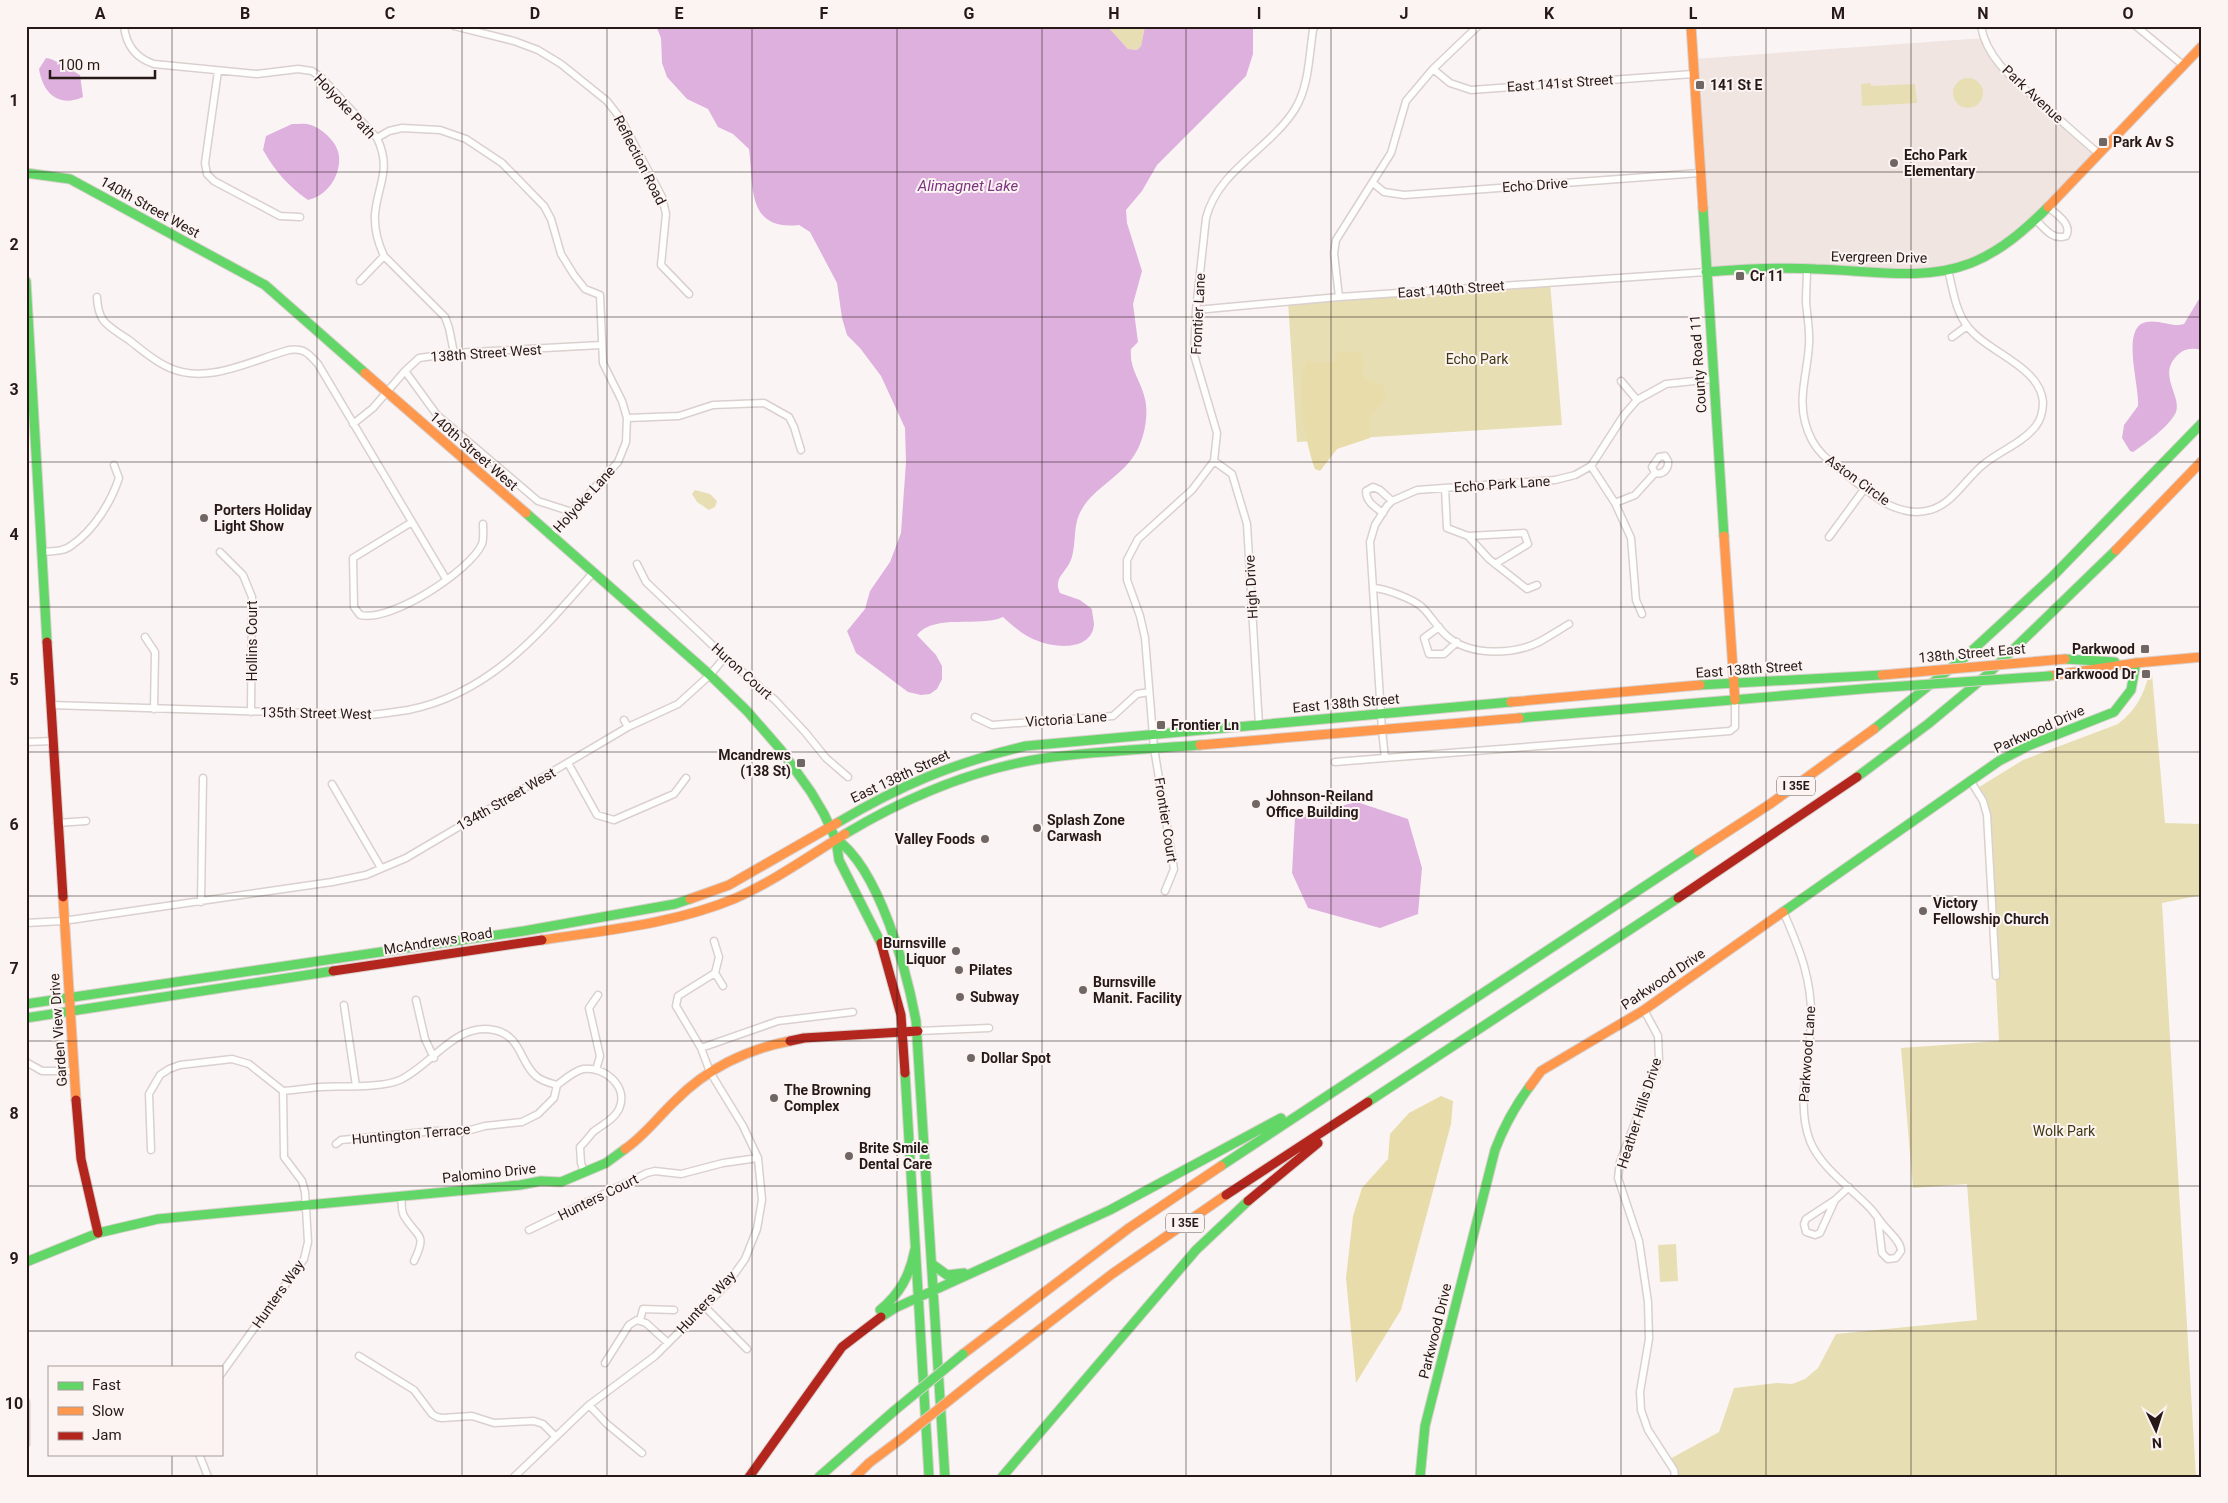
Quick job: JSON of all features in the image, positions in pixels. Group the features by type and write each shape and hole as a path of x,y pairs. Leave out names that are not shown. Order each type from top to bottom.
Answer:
{"main road":[{"name":"County Road 11","path":"1690,26 1735,700"},
{"name":"Evergreen Drive","path":"1706,272 1758,268 1807,268 1919,273 1948,270 1973,263 1998,251 2035,219 2202,46"},
{"name":"140th Street West","path":"26,174 70,179 265,285 742,705 785,753 836,839"},
{"name":"Garden View Drive","path":"26,281 30,409 42,552 73,1071 81,1159 98,1233"},
{"name":"I 35E","path":"819,1477 963,1354 1129,1228 1340,1086 1770,804 1863,738 1966,657 2052,577 2202,423"},
{"name":"I 35E","path":"855,1477 869,1463 980,1375 1112,1274 1223,1197 1826,800 1908,739 1986,675 2077,590 2202,461"},
{"path":"2136,664 2202,657"},
{"name":"138th Street East","path":"1882,675 2065,659 2136,664"},
{"name":"138th Street East","path":"1874,688 2048,676 2136,664"},
{"name":"Parkwood Drive","path":"1420,1477 1425,1426 1495,1150 1503,1128 1517,1102 1541,1071 1644,1010 1999,761 2028,746 2114,712 2125,702 2132,690 2136,664"},
{"name":"East 138th Street","path":"829,827 912,782 976,758 1026,746 1734,683 1882,675"},
{"name":"East 138th Street","path":"836,839 898,804 947,782 979,772 1046,758 1874,688"},
{"name":"McAndrews Road","path":"26,1004 486,937 643,911 701,896 729,885 829,827"},
{"path":"836,839 852,851 879,900 896,937 910,987 918,1031 944,1477"},
{"path":"836,839 839,860 872,922 886,958 897,995 903,1032 929,1477"},
{"name":"McAndrews Road","path":"26,1018 665,921 699,912 744,894 836,839"},
{"name":"Palomino Drive","path":"26,1262 98,1233 158,1219 541,1181 560,1182 606,1162 635,1142 676,1099 710,1072 748,1052 789,1040 918,1031"},
{"path":"1004,1476 1196,1250 1236,1211 1291,1163 1397,1082"},
{"path":"848,1342 888,1312 1110,1210 1340,1086"},
{"path":"749,1477 858,1327 888,1304 901,1291 912,1270 915,1249"},
{"path":"932,1264 947,1275 954,1276 999,1261"}],"street":[{"name":"Holyoke Path","path":"124,26 125,35 134,54 142,60 154,64 257,74 298,69 312,71 322,78 377,138 382,150 385,166 375,215 376,230 384,256 445,317 454,353"},
{"name":"Reflection Road","path":"454,26 514,41 538,50 561,64 607,100 621,118 662,197 666,214 661,265 689,294"},
{"name":"Frontier Lane","path":"1214,461 1217,432 1194,355 1196,310 1206,218 1210,203 1219,188 1283,124 1296,108 1306,81 1315,26"},
{"path":"1339,297 1334,253 1336,240 1391,153 1406,101 1433,69 1478,26"},
{"name":"Park Avenue","path":"1981,26 1982,34 1991,53 2004,70 2098,153"},
{"path":"2136,26 2183,65"},
{"name":"East 141st Street","path":"1433,69 1450,83 1472,90 1693,74"},
{"path":"218,71 205,163 207,174 214,181 280,216 300,217"},
{"name":"Holyoke Lane","path":"377,138 389,131 402,128 440,130 466,139 502,163 544,206 551,219 561,254 574,275 585,289 600,295 603,363 622,401 627,418 626,442 618,462 550,536"},
{"name":"Echo Drive","path":"1373,183 1384,192 1404,195 1700,173"},
{"path":"2035,219 2054,237 2060,239 2066,236 2069,231 2067,225 2047,206"},
{"path":"360,282 384,256"},
{"name":"Aston Circle","path":"1807,268 1806,300 1809,344 1802,396 1805,422 1812,439 1822,455 1889,505 1917,513 1932,510 1948,500 1983,464 2027,436 2037,425 2043,403 2036,381 2027,372 1981,341 1967,326 1956,304 1948,270"},
{"name":"East 140th Street","path":"1196,310 1339,297 1706,272"},
{"path":"97,297 98,311 104,322 159,362 184,373 198,375 214,372 300,348 307,352 318,364 446,579"},
{"path":"1952,337 1967,326"},
{"name":"138th Street West","path":"354,424 373,408 404,371 419,358 454,353 601,345"},
{"path":"404,371 437,415 538,502 572,512"},
{"path":"1642,614 1636,600 1631,538 1615,503 1591,466 1624,415 1637,400 1666,384 1713,379"},
{"path":"1621,380 1637,400"},
{"path":"627,418 679,416 713,405 764,403 788,417 801,450"},
{"path":"1154,748 1145,638 1140,616 1127,580 1127,560 1138,539 1192,490 1214,461"},
{"name":"High Drive","path":"1214,461 1232,474 1247,524 1259,725"},
{"path":"42,552 60,550 72,546 99,518 113,496 120,478 114,465"},
{"name":"Echo Park Lane","path":"1386,758 1382,730 1370,542 1375,525 1383,513 1392,501 1417,490 1555,480 1575,474 1591,466"},
{"path":"1615,503 1635,495 1655,472"},
{"path":"1383,513 1370,503 1366,490 1372,487 1380,490 1392,501"},
{"path":"1445,488 1447,528 1468,536 1524,533 1528,544 1495,564"},
{"path":"1829,536 1865,488"},
{"path":"412,522 354,558 355,610 360,615 368,616 384,612 414,601 465,566 482,544 483,524"},
{"path":"1468,536 1495,564 1527,589 1537,585"},
{"name":"Hollins Court","path":"220,552 243,575 252,597 251,712"},
{"name":"Huron Court","path":"638,564 646,582 725,657 780,704 826,758 848,777"},
{"name":"135th Street West","path":"51,705 370,715 409,710 447,698 487,678 519,654 538,636 592,574"},
{"path":"1374,588 1386,589 1422,606 1448,637 1465,648 1491,652 1522,648 1538,642 1569,624"},
{"path":"1439,627 1424,638 1429,654 1444,654 1457,642"},
{"path":"145,636 154,652 154,709"},
{"name":"134th Street West","path":"26,923 63,921 202,902 332,882 366,874 406,858 525,786 628,727 678,704 710,676 725,657"},
{"name":"Victoria Lane","path":"975,717 992,725 1113,716 1137,694 1149,692"},
{"path":"1335,762 1730,730 1735,727 1735,700"},
{"path":"624,720 628,727"},
{"path":"26,742 53,741"},
{"name":"Frontier Court","path":"1154,748 1174,869 1165,892"},
{"path":"568,763 597,816 614,820 674,794 686,778"},
{"path":"202,902 203,778"},
{"path":"1970,780 1983,801 1986,815 1996,976"},
{"path":"332,784 381,868"},
{"path":"57,823 86,821"},
{"name":"Parkwood Lane","path":"1783,912 1802,953 1810,993 1811,1024 1803,1102 1805,1125 1811,1143 1820,1158 1849,1187 1878,1219 1901,1246 1901,1251 1896,1258 1888,1259 1882,1253 1878,1219"},
{"path":"714,941 719,957 715,972 723,986"},
{"name":"Hunters Way","path":"514,1477 589,1405 655,1356 728,1283 745,1259 757,1229 762,1200 758,1158 743,1126 710,1072 702,1048 676,1006 678,996 715,972"},
{"path":"596,1070 600,1056 589,1008 598,995"},
{"path":"416,1000 424,1039 434,1058"},
{"path":"344,1005 356,1086"},
{"name":"Heather Hills Drive","path":"1644,1010 1658,1036 1659,1060 1620,1162 1618,1178 1639,1241 1648,1302 1649,1339 1640,1392 1641,1410 1648,1430 1674,1470 1675,1477"},
{"path":"702,1048 778,1021 853,1012"},
{"path":"151,1150 149,1094 160,1075 169,1069 180,1065 232,1059 249,1064 283,1091 398,1081 417,1071 434,1058 456,1036 477,1028 495,1030 509,1037 517,1046 534,1076 557,1085 582,1069 596,1070 612,1078 618,1086 621,1097 619,1110 611,1120 594,1131 580,1147 581,1163 584,1172"},
{"path":"918,1031 988,1028"},
{"path":"26,1062 42,1071 73,1071"},
{"name":"Huntington Terrace","path":"336,1144 341,1140 435,1131 463,1132 485,1126 522,1122 538,1114 554,1098 557,1085"},
{"name":"Hunters Way","path":"222,1373 304,1259 308,1242 306,1205 302,1181 284,1157 283,1091"},
{"name":"Hunters Court","path":"529,1230 655,1170 681,1174 723,1163 758,1158"},
{"path":"1835,1200 1822,1231 1815,1235 1809,1234 1804,1227 1806,1219 1835,1200 1849,1187"},
{"path":"401,1196 403,1214 420,1235 420,1247 414,1261"},
{"path":"704,1306 747,1349"},
{"path":"640,1320 643,1309 674,1310"},
{"path":"605,1363 629,1325 633,1322 640,1320 646,1323 668,1342"},
{"path":"359,1356 414,1390 436,1417 472,1416 494,1423 534,1421 543,1424 556,1437"},
{"path":"26,1402 26,1444"},
{"path":"589,1405 607,1424 642,1453"},
{"path":"200,1456 208,1477"}],"shaded area":[{"name":"Echo Park Elementary","path":"1984,38 2004,70 2098,153 2015,237 1948,270 1807,268 1706,272 1693,59"},
{"path":"1338,351 1361,353 1364,361 1362,375 1383,385 1385,396 1371,417 1370,438 1337,449 1320,471 1315,469 1308,445 1302,415 1301,384 1307,361 1326,363 1335,361"},
{"path":"1441,1096 1453,1101 1451,1124 1401,1310 1356,1383 1346,1278 1353,1216 1362,1188 1388,1159 1390,1134 1409,1113"}],"green space":[{"path":"1107,26 1145,26 1141,46 1137,50 1128,49"},
{"path":"1968,78 1979,82 1983,93 1979,104 1968,108 1957,104 1953,93 1957,82"},
{"path":"1871,83 1871,86 1915,84 1917,103 1862,106 1861,84"},
{"name":"Echo Park","path":"1550,282 1562,425 1297,442 1288,301"},
{"path":"695,490 710,494 717,501 715,507 709,510 697,502 692,494"},
{"name":"Wolk Park","path":"2152,674 2165,823 2202,824 2202,895 2162,903 2196,1477 1675,1477 1668,1460 1719,1432 1734,1388 1777,1383 1792,1384 1805,1379 1818,1368 1836,1334 1977,1320 1967,1184 1913,1188 1901,1048 1999,1041 1987,815 1976,789 2023,760 2118,724 2134,708 2144,690 2149,675"},
{"path":"1676,1244 1678,1281 1660,1282 1658,1245"}],"water":[{"name":"Alimagnet Lake","path":"656,26 1107,26 1128,49 1137,50 1141,46 1145,26 1253,26 1253,54 1246,76 1157,165 1142,191 1126,210 1127,223 1142,271 1133,304 1138,342 1131,349 1131,356 1133,369 1145,399 1146,420 1141,442 1135,454 1123,469 1094,495 1082,509 1077,521 1073,554 1069,565 1058,583 1060,593 1080,600 1092,609 1094,625 1087,639 1080,643 1063,646 1045,643 1024,634 1003,617 993,620 935,624 925,628 917,635 936,655 942,666 942,679 937,689 930,694 921,695 908,692 856,653 847,631 865,609 870,591 890,562 901,533 906,462 905,428 881,376 860,348 847,335 842,318 837,283 810,232 799,225 782,225 770,221 761,213 753,191 749,149 733,134 718,127 708,109 687,99 667,77 662,63 661,38"},
{"path":"46,58 58,62 80,75 83,97 66,101 53,96 48,91 41,78 39,69"},
{"path":"292,124 309,124 316,127 329,137 338,151 339,163 335,178 327,190 308,200 282,178 263,150 266,136"},
{"path":"2202,294 2202,350 2190,349 2182,351 2173,361 2170,368 2169,376 2176,398 2176,412 2169,423 2157,434 2133,452 2130,451 2122,438 2124,425 2138,406 2133,346 2134,335 2138,326 2151,321 2175,325 2184,324"},
{"path":"1357,802 1408,819 1422,868 1418,914 1380,928 1308,908 1292,873 1295,817"}],"traffic: fast":[{"path":"26,173 70,179 265,285 365,373"},
{"path":"1706,272 1789,268 1914,274 1953,269 1982,258 2002,246 2021,232 2048,207"},
{"path":"1703,208 1724,536"},
{"path":"26,281 47,642"},
{"path":"1874,729 1965,657 2052,577 2202,423"},
{"path":"526,513 710,675 747,711 781,750 824,814 836,840 839,860 881,943"},
{"path":"1857,777 1928,724 1987,675 2116,550"},
{"path":"2065,659 2115,662"},
{"path":"1783,912 1999,761 2028,746 2114,712 2131,690 2136,663"},
{"path":"1700,685 1882,675"},
{"path":"1874,688 2049,676"},
{"path":"1519,718 1874,688"},
{"path":"837,823 883,797 928,777 975,760 1026,746 1511,702"},
{"path":"845,834 892,808 941,786 992,769 1045,758 1200,745"},
{"path":"836,839 851,853 878,896 889,922 906,976 916,1021 945,1477"},
{"path":"1221,1166 1698,851"},
{"path":"1368,1102 1678,898"},
{"path":"26,1004 524,931 675,904 690,899"},
{"path":"26,1018 333,971"},
{"path":"905,1073 929,1477"},
{"path":"1420,1477 1425,1426 1495,1150 1510,1116 1530,1086"},
{"path":"881,1317 895,1308 1110,1210 1281,1118"},
{"path":"26,1262 98,1233 158,1219 520,1185 541,1181 561,1182 606,1163 625,1149"},
{"path":"1002,1477 1196,1250 1248,1201"},
{"path":"880,1310 899,1291 907,1276 915,1249"},
{"path":"932,1264 947,1275 964,1273"},
{"path":"894,1411 963,1354"},
{"path":"819,1477 894,1411"}],"traffic: slow":[{"path":"1691,26 1703,208"},
{"path":"2048,207 2202,46"},
{"path":"365,373 526,513"},
{"path":"2116,550 2202,461"},
{"path":"1724,536 1735,700"},
{"path":"2049,676 2136,663 2202,657"},
{"path":"1882,675 2065,659"},
{"path":"1511,702 1700,685"},
{"path":"1200,745 1519,718"},
{"path":"1698,851 1770,804 1874,729"},
{"path":"690,899 729,885 837,823"},
{"path":"542,940 640,925 713,907 764,884 845,834"},
{"path":"63,897 76,1100"},
{"path":"1530,1086 1541,1071 1644,1010 1783,912"},
{"path":"625,1149 700,1079 743,1055 790,1041"},
{"path":"963,1354 1129,1228 1221,1166"},
{"path":"981,1375 1112,1274 1226,1195"},
{"path":"901,1439 981,1375"},
{"path":"855,1477 869,1463 901,1439"}],"traffic: jam":[{"path":"47,642 63,897"},
{"path":"1678,898 1857,777"},
{"path":"333,971 542,940"},
{"path":"881,943 901,1015 905,1073"},
{"path":"790,1041 804,1038 918,1031"},
{"path":"76,1100 81,1159 98,1233"},
{"path":"1226,1195 1368,1102"},
{"path":"1248,1201 1318,1143"},
{"path":"749,1477 842,1347 881,1317"}],"place":[{"name":"141 St E","path":"1700,85"},
{"name":"Park Av S","path":"2103,142"},
{"name":"Echo Park Elementary","path":"1894,163"},
{"name":"Cr 11","path":"1740,276"},
{"name":"Porters Holiday Light Show","path":"204,518"},
{"name":"Parkwood","path":"2145,649"},
{"name":"Parkwood Dr","path":"2146,674"},
{"name":"Frontier Ln","path":"1161,725"},
{"name":"Mcandrews (138 St)","path":"801,763"},
{"name":"Johnson-Reiland Office Building","path":"1256,804"},
{"name":"Splash Zone Carwash","path":"1037,828"},
{"name":"Valley Foods","path":"985,839"},
{"name":"Victory Fellowship Church","path":"1923,911"},
{"name":"Burnsville Liquor","path":"956,951"},
{"name":"Pilates","path":"959,970"},
{"name":"Burnsville Manit. Facility","path":"1083,990"},
{"name":"Subway","path":"960,997"},
{"name":"Dollar Spot","path":"971,1058"},
{"name":"The Browning Complex","path":"774,1098"},
{"name":"Brite Smile Dental Care","path":"849,1156"}]}
